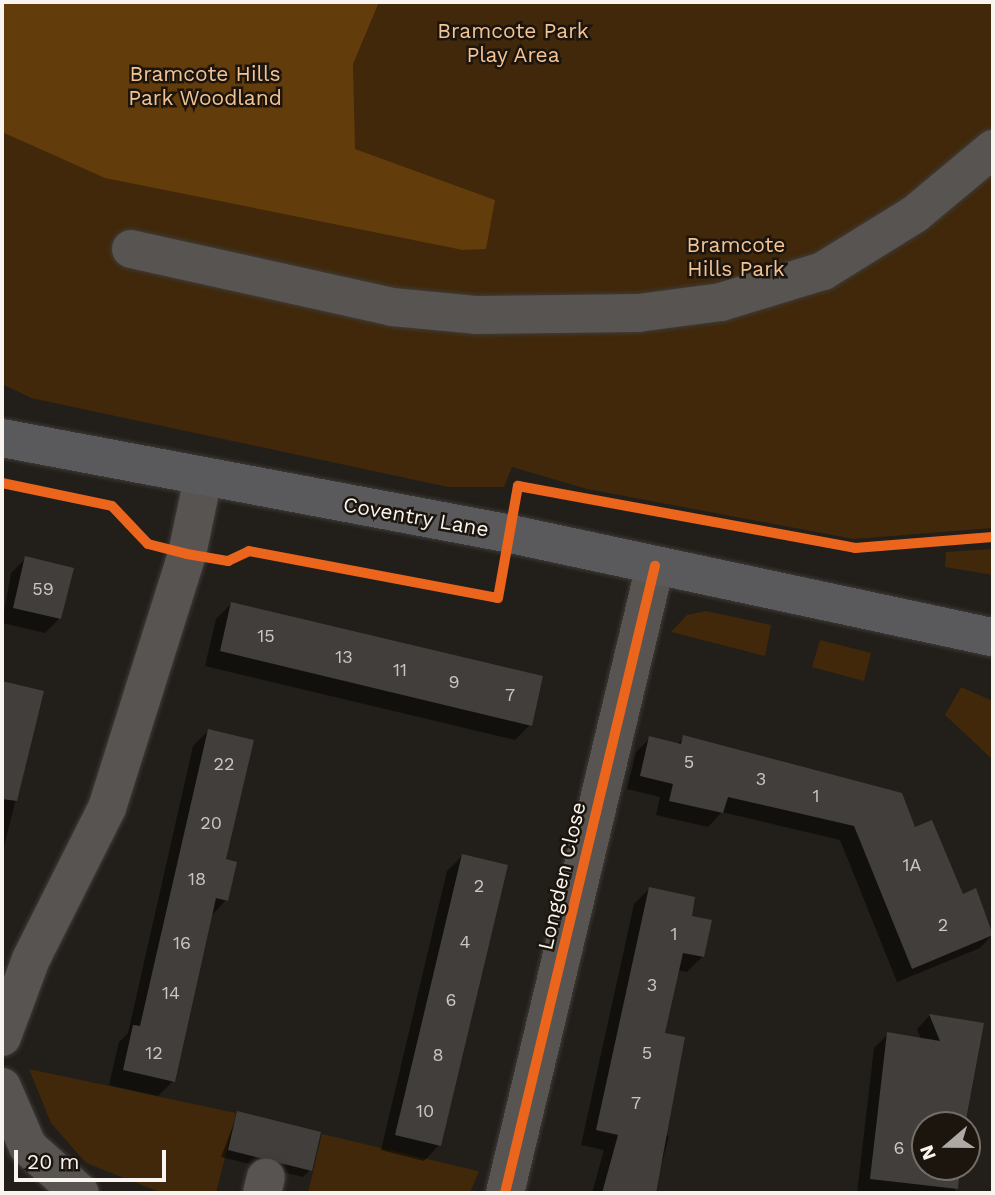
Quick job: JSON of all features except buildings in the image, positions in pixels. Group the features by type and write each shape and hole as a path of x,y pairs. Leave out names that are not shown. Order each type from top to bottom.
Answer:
{"main road":[{"name":"Coventry Lane","path":"2,438 655,566 993,637"}],"street":[{"path":"131,249 392,307 476,315 638,313 721,302 822,271 915,214 993,149"},
{"path":"2,1037 30,959 107,807 183,567 203,478"},
{"name":"Longden Close","path":"505,1193 655,566"},
{"path":"2,1087 28,1147 80,1193"}],"green space":[{"name":"Bramcote Hills Park","path":"2,2 993,2 993,528 854,539 587,489 512,467 504,487 448,487 31,398 2,384"},
{"name":"Bramcote Hills Park Woodland","path":"2,2 379,2 353,64 355,149 495,200 486,249 463,250 105,178 2,132"},
{"path":"993,549 993,575 945,567 946,552"},
{"path":"706,611 771,625 765,656 671,632 687,615"},
{"path":"820,640 871,653 864,681 812,667"},
{"path":"961,687 993,701 993,760 945,715"},
{"path":"29,1069 236,1113 216,1193 162,1193 86,1163 51,1123"},
{"path":"322,1134 479,1171 470,1193 308,1193"}],"cycle path":[{"path":"2,483 112,506 148,544 187,554 228,561 249,551 498,598 518,486 855,548 993,537"},
{"path":"505,1193 655,566"}],"park label":[{"name":"Bramcote Park Play Area","path":"513,43"}]}
